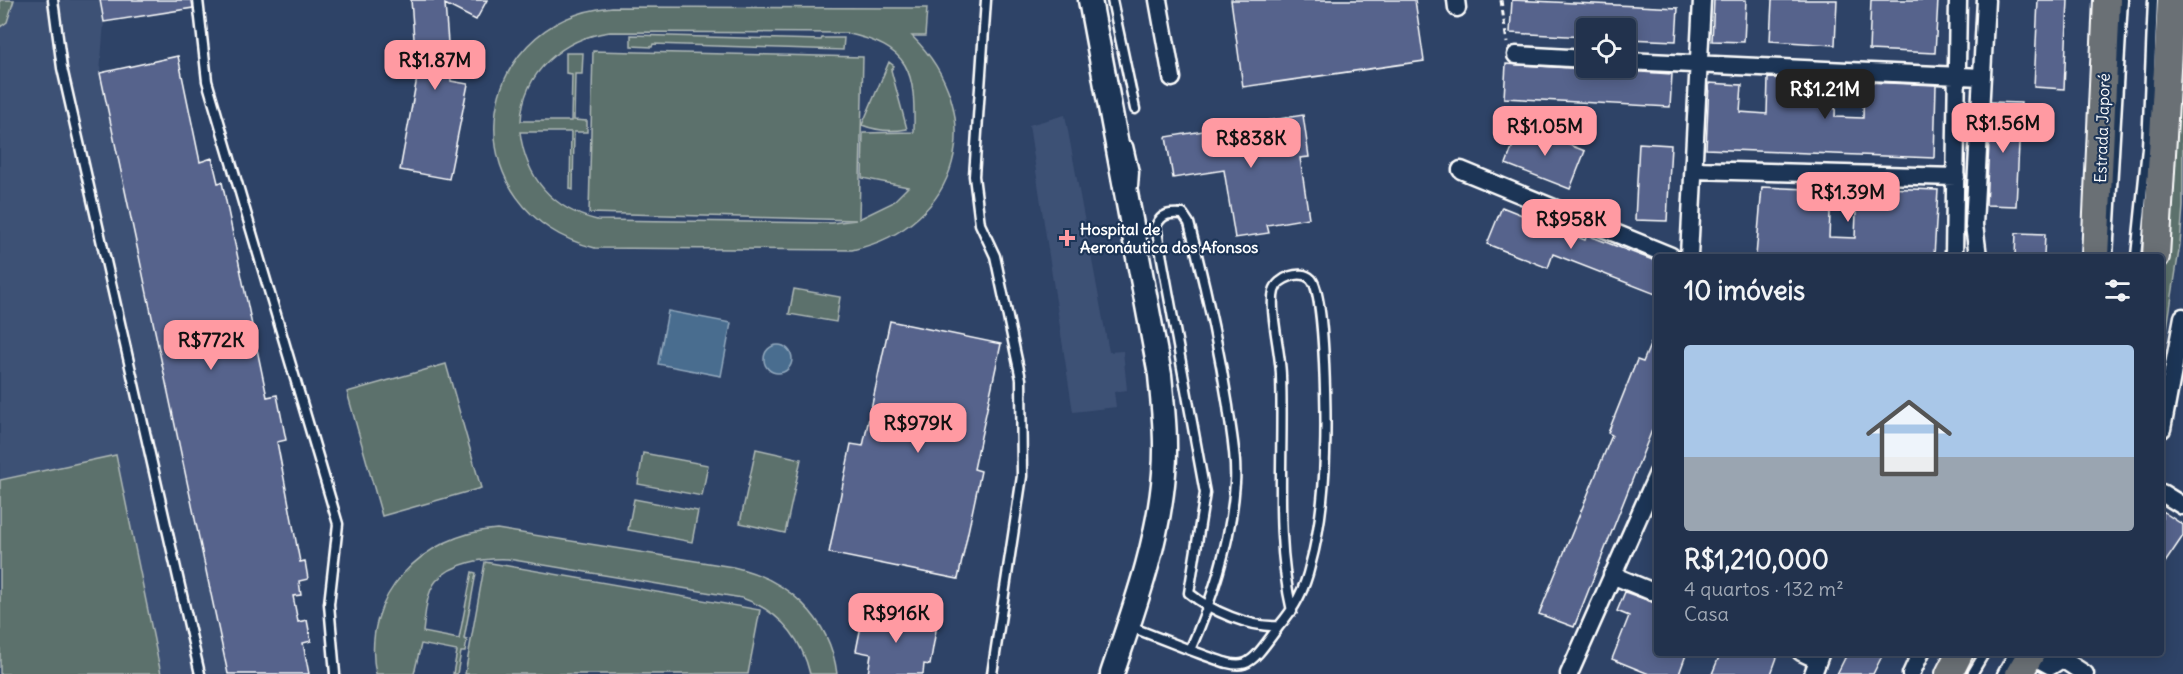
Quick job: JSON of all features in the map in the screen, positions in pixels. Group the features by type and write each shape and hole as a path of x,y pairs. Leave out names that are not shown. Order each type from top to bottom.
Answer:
{"main road":[{"path":"1090,0 1119,96 1129,210 1160,375 1165,422 1164,473 1154,539 1112,674"},
{"name":"Estrada Japoré","path":"2095,254 2107,0"},
{"path":"2156,254 2176,57 2171,0"},
{"path":"1949,674 1958,656"}],"street":[{"path":"1158,0 1172,78"},
{"path":"1689,254 1702,0"},
{"path":"1954,254 1959,0"},
{"path":"1978,254 1974,225 1986,0"},
{"path":"1516,55 1576,58"},
{"path":"1636,61 1982,77"},
{"path":"1461,170 1666,254"},
{"path":"1694,170 1956,177"},
{"path":"2164,418 2183,316"},
{"path":"1575,672 1612,575 1654,484"},
{"path":"2164,494 2183,506"},
{"path":"1612,575 1654,592"},
{"path":"1911,674 1920,656"},
{"path":"2024,658 2051,666 2062,656"},
{"path":"2053,674 2062,656"},
{"path":"2064,656 2085,674"}],"lane":[{"path":"53,0 62,68 200,674"},
{"path":"198,0 207,81 338,524 330,604 335,674"},
{"path":"986,0 974,176 980,224 995,256 1021,379 1022,411 1022,476 1019,504 992,674"},
{"path":"1112,0 1119,96 1124,130"},
{"path":"2108,254 2122,0"},
{"path":"2136,254 2147,147 2153,0"},
{"path":"1119,96 1135,109"},
{"path":"1127,140 1134,172 1129,210"},
{"path":"1190,650 1209,606 1228,532 1235,483 1235,455 1216,328 1189,223 1183,214 1169,213 1160,218 1156,226 1205,493 1189,592 1209,606 1254,624 1279,626"},
{"path":"1127,626 1239,668 1249,666 1257,659 1292,611 1312,557 1319,523 1325,453 1322,322 1316,286 1311,278 1302,275 1288,277 1278,283 1273,298 1281,375 1282,556 1292,611"},
{"path":"1972,674 1983,656"},
{"path":"2002,674 2024,658"}],"path":[{"path":"1501,0 1509,51 1516,55"}],"shaded area":[{"path":"14,0 100,0 104,22 100,73 228,674 161,674 116,455 0,480 0,27 7,22"},
{"name":"Hospital de Aeronáutica dos Afonsos","path":"1065,115 1109,352 1123,351 1127,390 1114,392 1116,407 1073,412 1029,125"},
{"path":"668,311 731,323 721,376 658,364"},
{"path":"778,345 788,349 792,359 788,369 778,373 768,369 764,359 768,349"}],"green space":[{"path":"0,0 14,0 7,22 0,27"},
{"path":"2183,0 2183,206 2180,244 2164,348 2164,254 2162,254"},
{"path":"612,7 927,8 925,36 912,36 936,66 951,99 956,131 952,163 939,192 918,217 889,237 852,250 595,248 549,228 517,197 499,160 495,119 505,80 528,46 563,20","holes":["610,32 845,33 884,46 897,55 905,65 913,93 914,132 863,133 862,178 908,187 892,203 859,219 863,57 593,51 589,213 856,220 832,223 597,220 581,215 554,199 535,177 528,164 520,132 571,132 570,189 573,190 574,132 587,132 587,121 574,120 575,74 582,74 583,53 566,53 566,73 572,74 571,121 521,121 529,87 538,72 549,60 577,41"]},
{"path":"631,35 821,40 822,38 844,38 843,50 653,44 652,47 631,46"},
{"path":"889,62 894,66 891,70 907,129 884,130 862,125"},
{"path":"794,289 840,297 836,322 789,314"},
{"path":"446,364 481,488 382,516 347,392"},
{"path":"756,449 801,459 785,533 740,523"},
{"path":"643,453 708,465 702,496 638,484"},
{"path":"116,455 161,674 0,674 0,480"},
{"path":"634,499 698,511 692,542 628,530"},
{"path":"497,529 733,567 753,573 788,591 815,618 833,654 837,674 810,674 801,648 786,627 767,610 742,598 499,559 469,563 451,569 436,581 430,592 423,632 459,639 472,572 476,573 464,639 467,640 465,652 461,652 457,674 453,674 457,651 421,644 414,674 376,674 374,646 378,619 388,595 403,574 422,557 445,543 470,533"},
{"path":"485,562 760,610 748,674 465,674"}],"building":[{"path":"100,0 192,0 193,8 104,22"},
{"path":"411,0 487,0 476,20 445,4 451,81 468,84 449,179 400,170 417,78"},
{"path":"1231,0 1415,0 1424,61 1243,87"},
{"path":"1512,0 1678,8 1676,41 1636,39 1636,18 1576,18 1576,37 1510,33"},
{"path":"1714,0 1746,0 1744,42 1712,41"},
{"path":"1772,0 1837,0 1835,45 1770,41"},
{"path":"1871,0 1938,0 1935,53 1869,50"},
{"path":"2038,0 2068,0 2064,89 2034,87"},
{"path":"178,56 200,162 212,158 218,183 222,182 267,397 277,395 286,440 277,442 300,562 305,561 308,579 299,581 301,595 293,596 298,622 307,620 311,641 303,643 309,674 228,674 100,73"},
{"path":"1506,64 1576,68 1576,78 1636,78 1636,72 1672,74 1670,107 1504,98"},
{"path":"1768,78 1836,81 1835,117 1863,118 1864,82 1936,85 1934,158 1706,149 1709,83 1742,85 1740,112 1767,114"},
{"path":"1991,102 2021,103 2016,206 1986,205"},
{"path":"1303,115 1309,157 1300,158 1309,218 1267,225 1269,233 1235,238 1224,170 1173,178 1166,137"},
{"path":"1520,126 1585,151 1570,189 1506,164"},
{"path":"1639,143 1671,145 1667,221 1635,220"},
{"path":"1762,187 1831,190 1829,237 1855,238 1857,187 1938,190 1934,254 1756,254"},
{"path":"1502,207 1585,240 1587,235 1654,260 1654,293 1553,254 1548,268 1487,244"},
{"path":"2016,233 2045,234 2044,254 2015,254"},
{"path":"890,321 1001,344 974,469 981,471 958,579 829,553 851,444 863,446"},
{"path":"1654,335 1654,425 1574,627 1539,614 1612,435 1608,433 1637,360 1643,362"},
{"path":"2164,512 2183,525 2183,536 2164,564"},
{"path":"1625,592 1654,603 1654,656 1686,656 1679,674 1649,674 1612,659 1629,616 1617,611"},
{"path":"864,611 937,624 930,665 924,664 923,674 868,674 871,654 856,651"},
{"path":"1719,656 1778,656 1771,674 1712,674"},
{"path":"1846,656 1882,656 1873,674 1837,674"}],"place":[{"name":"Hospital de Aeronáutica dos Afonsos","path":"1067,238"}]}
